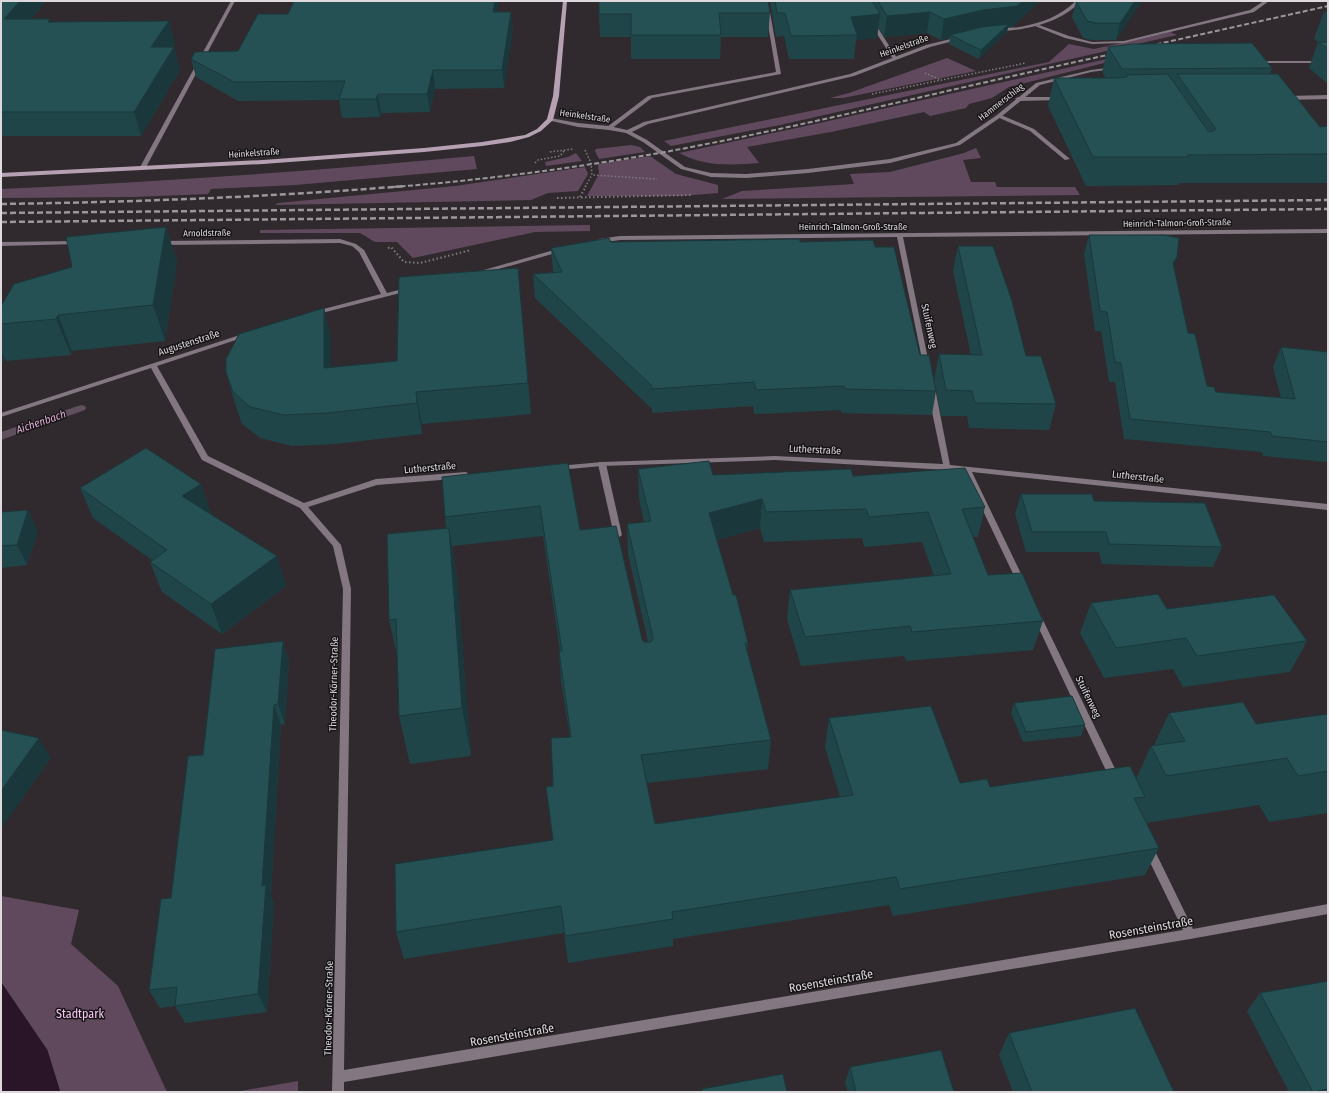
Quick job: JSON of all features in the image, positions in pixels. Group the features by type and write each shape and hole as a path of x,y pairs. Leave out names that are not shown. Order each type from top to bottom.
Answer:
{"street":[{"path":"142,168 233,1"},
{"path":"550,120 556,96 565,1"},
{"path":"610,128 650,97 779,72 766,1"},
{"path":"994,31 1037,26 1062,16 1079,1"},
{"path":"1037,26 1067,37 1092,43 1124,42 1252,11 1267,1"},
{"path":"871,20 895,58"},
{"name":"Heinkelstraße","path":"1,176 263,162 482,144 527,136 539,130 550,120 578,125 610,128 628,132 646,123 852,75 928,46 965,37"},
{"path":"1253,62 1328,62"},
{"name":"Hammerschlag","path":"628,132 645,141 683,168 711,175 746,176 890,162 958,144 1000,116 1018,99 1038,84 1091,71 1120,67"},
{"path":"1278,98 1328,97"},
{"path":"1018,99 1063,99"},
{"path":"1000,116 1032,130 1067,159"},
{"name":"Heinrich-Talmon-Groß-Straße","path":"593,242 620,238 1328,230"},
{"name":"Stuifenweg","path":"900,236 928,374"},
{"name":"Arnoldstraße","path":"151,243 340,241 354,245 362,251 385,295"},
{"path":"1,244 88,243"},
{"path":"474,274 571,247"},
{"path":"307,316 415,288"},
{"name":"Augustenstraße","path":"1,415 256,332"},
{"name":"Theodor-Körner-Straße","path":"153,365 205,458 303,506 337,545 347,589 338,1092"},
{"path":"930,382 947,467"},
{"name":"Lutherstraße","path":"547,468 602,464 775,458 947,467 1328,507"},
{"path":"602,464 620,547"},
{"path":"967,470 1025,591"},
{"name":"Lutherstraße","path":"303,506 376,482 478,474"},
{"name":"Stuifenweg","path":"1032,606 1118,784"},
{"path":"1145,841 1190,934"},
{"name":"Rosensteinstraße","path":"338,1077 1190,934 1328,909"}],"path":[{"path":"924,72 941,80"},
{"path":"549,152 577,149"},
{"path":"580,197 592,175 591,163 583,149"},
{"path":"536,163 538,160 560,156 564,150"},
{"path":"592,175 663,179"},
{"path":"557,198 696,195"},
{"path":"391,248 404,262 420,263 472,250"}],"green space":[{"path":"1170,32 1177,35 780,125 671,146 664,141 1049,62 1069,44 1094,49"},
{"path":"1152,49 1112,61 1009,87 992,98 969,104 966,108 930,116 924,112 831,132 747,147 759,163 708,163 689,158 679,153 806,126"},
{"path":"947,58 976,71 843,98 830,98 849,93"},
{"path":"631,145 640,147 645,152 599,159 595,151 596,149"},
{"path":"976,148 981,158 963,160 971,182 995,182 997,187 1075,187 1080,195 722,199 742,191 854,184 850,174 890,172 964,153"},
{"path":"576,153 582,161 546,166 545,162 568,157"},
{"path":"474,156 477,169 295,185 211,189 208,194 133,197 1,198 1,189 238,176"},
{"path":"650,156 676,174 718,185 718,193 680,196 587,196 599,174 598,164"},
{"path":"585,167 588,174 578,191 548,193 531,200 275,205 278,203 455,186"},
{"path":"590,225 590,231 535,232 413,258 397,242 375,242 360,233 260,233 260,230"},
{"name":"Stadtpark","path":"1,896 79,910 71,944 118,986 167,1092 61,1092 48,1050 1,981"},
{"path":"298,1081 298,1092 235,1092"}],"shaded area":[{"path":"1,981 48,1050 61,1092 1,1092"}],"building":[{"path":"1,1 20,1 4,19 50,19 48,22 169,21 151,47 174,47 134,112 1,112"},
{"path":"294,1 495,1 493,12 511,12 502,70 433,70 427,94 378,94 376,99 339,99 345,81 234,82 191,59 195,52 238,51 258,14 288,14"},
{"path":"599,1 768,1 770,13 719,13 721,35 631,35 631,14 599,14"},
{"path":"775,1 872,1 880,14 851,17 857,35 791,36 785,13 777,13"},
{"path":"878,1 1023,1 1017,6 983,10 944,19 930,12 887,16"},
{"path":"1076,1 1135,1 1120,23 1096,23 1087,21"},
{"path":"1009,24 981,50 950,35 982,27"},
{"path":"1318,42 1328,42 1328,49"},
{"path":"1252,43 1272,68 1122,69 1108,47 1133,44"},
{"path":"1168,74 1210,132 1215,130 1215,128 1177,74 1278,74 1320,127 1328,126 1328,154 1188,155 1188,157 1093,157 1054,78 1115,78 1127,77 1126,75"},
{"path":"166,227 153,305 58,315 56,319 1,324 1,306 14,284 72,267 66,237"},
{"path":"1089,235 1164,235 1179,238 1177,257 1173,263 1188,333 1195,334 1207,386 1214,387 1216,392 1295,399 1281,347 1328,352 1328,442 1272,436 1270,432 1130,419 1121,363 1115,362 1107,312 1100,311"},
{"path":"609,238 611,242 800,239 800,242 873,240 875,247 894,247 920,355 929,355 936,391 845,389 844,386 756,390 754,382 652,389 651,385 533,274 562,272 551,248"},
{"path":"958,246 993,246 1012,301 1026,356 1041,356 1056,404 975,403 972,391 946,390 939,354 982,355"},
{"path":"518,268 528,383 416,392 417,403 327,413 284,415 250,407 233,392 226,372 226,359 239,334 324,308 324,368 397,361 399,277"},
{"path":"146,448 201,484 182,496 277,556 211,604 150,562 167,550 80,488"},
{"path":"709,461 713,475 851,469 853,476 965,468 985,507 962,509 988,575 1022,573 1043,621 912,632 910,626 805,637 790,590 951,574 928,512 869,517 866,509 766,512 762,499 709,513 733,595 736,595 748,643 745,643 771,740 641,755 655,824 853,795 829,718 931,706 960,783 987,779 990,787 1130,766 1145,797 1134,798 1159,848 900,889 896,877 672,912 673,919 565,936 561,906 396,932 395,864 553,840 546,787 553,786 551,738 571,737 559,651 562,651 540,506 445,517 442,477 568,463 580,530 616,526 642,639 644,642 651,642 653,638 627,524 651,521 638,469"},
{"path":"1021,494 1092,494 1094,501 1205,503 1222,547 1109,544 1106,532 1032,532"},
{"path":"28,510 17,545 1,546 1,512"},
{"path":"449,528 462,708 399,716 396,619 389,620 387,534"},
{"path":"1158,594 1167,609 1274,595 1307,641 1197,656 1186,638 1116,648 1091,603"},
{"path":"283,641 278,704 274,705 262,886 266,885 258,994 175,1006 177,987 149,990 161,899 171,898 188,756 203,755 215,649"},
{"path":"1072,696 1085,725 1026,732 1014,703"},
{"path":"1243,702 1256,724 1328,714 1328,771 1298,776 1287,758 1166,776 1151,746 1185,741 1169,713"},
{"path":"1,730 39,738 1,791"},
{"path":"1328,981 1328,1089 1313,1092 1260,993"},
{"path":"1135,1008 1174,1092 1032,1092 1009,1033"},
{"path":"941,1050 954,1092 856,1092 850,1067"},
{"path":"783,1074 787,1092 702,1092 702,1089"}],"waterway":[{"name":"Aichenbach","path":"1,436 81,408"}],"railway":[{"path":"1149,46 1328,6"},
{"path":"402,186 529,173 665,152 835,117 1117,53"},
{"path":"1,204 203,198 402,186"},
{"path":"393,187 402,186"},
{"path":"1,213 1328,200"},
{"path":"1,222 1328,209"}]}
